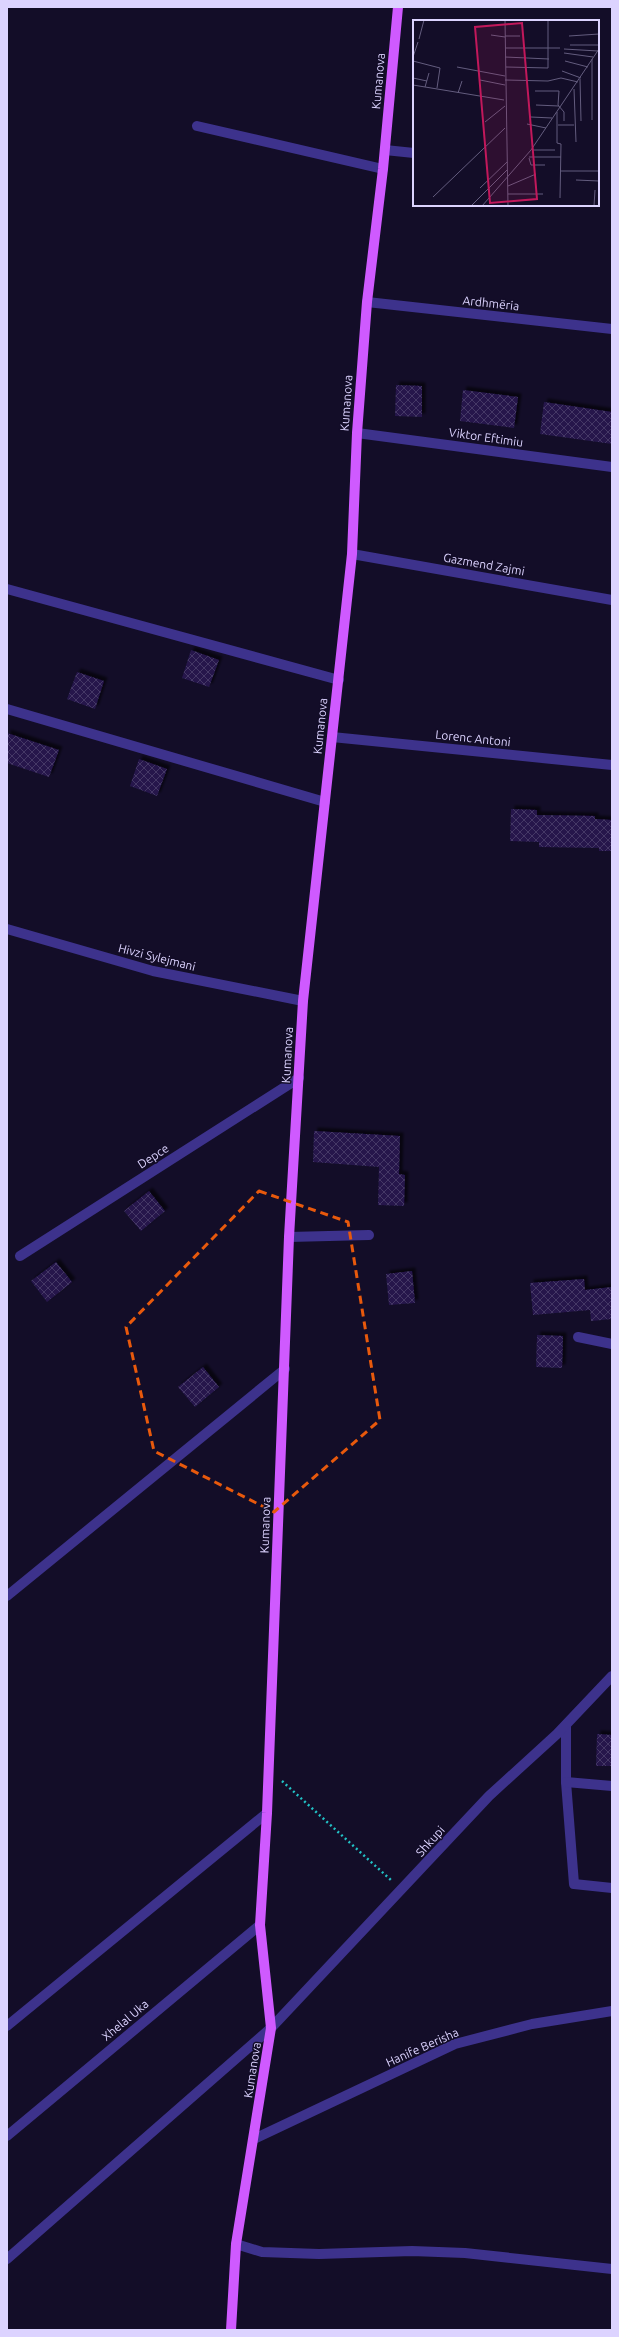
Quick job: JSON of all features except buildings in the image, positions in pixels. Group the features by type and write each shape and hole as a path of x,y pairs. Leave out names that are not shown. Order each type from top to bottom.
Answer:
{"main road":[{"name":"Kumanova","path":"231,2330 236,2244 272,2028 260,1925 267,1813 289,1237 303,1001 352,554 357,433 367,302 385,150 398,7"}],"street":[{"path":"197,126 383,169"},
{"path":"385,150 413,153"},
{"name":"Ardhmëria","path":"367,302 612,329"},
{"name":"Viktor Eftimiu","path":"357,433 612,467"},
{"name":"Gazmend Zajmi","path":"352,554 612,600"},
{"path":"7,589 339,680"},
{"path":"7,709 325,802"},
{"name":"Lorenc Antoni","path":"332,737 612,765"},
{"name":"Hivzi Sylejmani","path":"7,929 153,971 303,1001"},
{"name":"Depce","path":"20,1256 299,1078"},
{"path":"289,1237 369,1235"},
{"path":"578,1336 612,1344"},
{"path":"7,1596 284,1369"},
{"name":"Shkupi","path":"7,2259 272,2028 402,1891 489,1796 566,1725 601,1690 612,1676"},
{"path":"601,1690 612,1691"},
{"path":"566,1725 566,1782 574,1884 612,1888"},
{"path":"566,1782 612,1786"},
{"path":"7,2026 267,1813"},
{"name":"Xhelal Uka","path":"7,2136 260,1925"},
{"name":"Hanife Berisha","path":"254,2139 455,2044 532,2024 612,2012"},
{"path":"236,2244 262,2252 319,2254 412,2251 465,2253 612,2269"}],"path":[{"path":"268,1768 402,1891"}],"highlighted area":[{"path":"259,1191 348,1222 380,1420 274,1512 154,1451 126,1327"}]}
